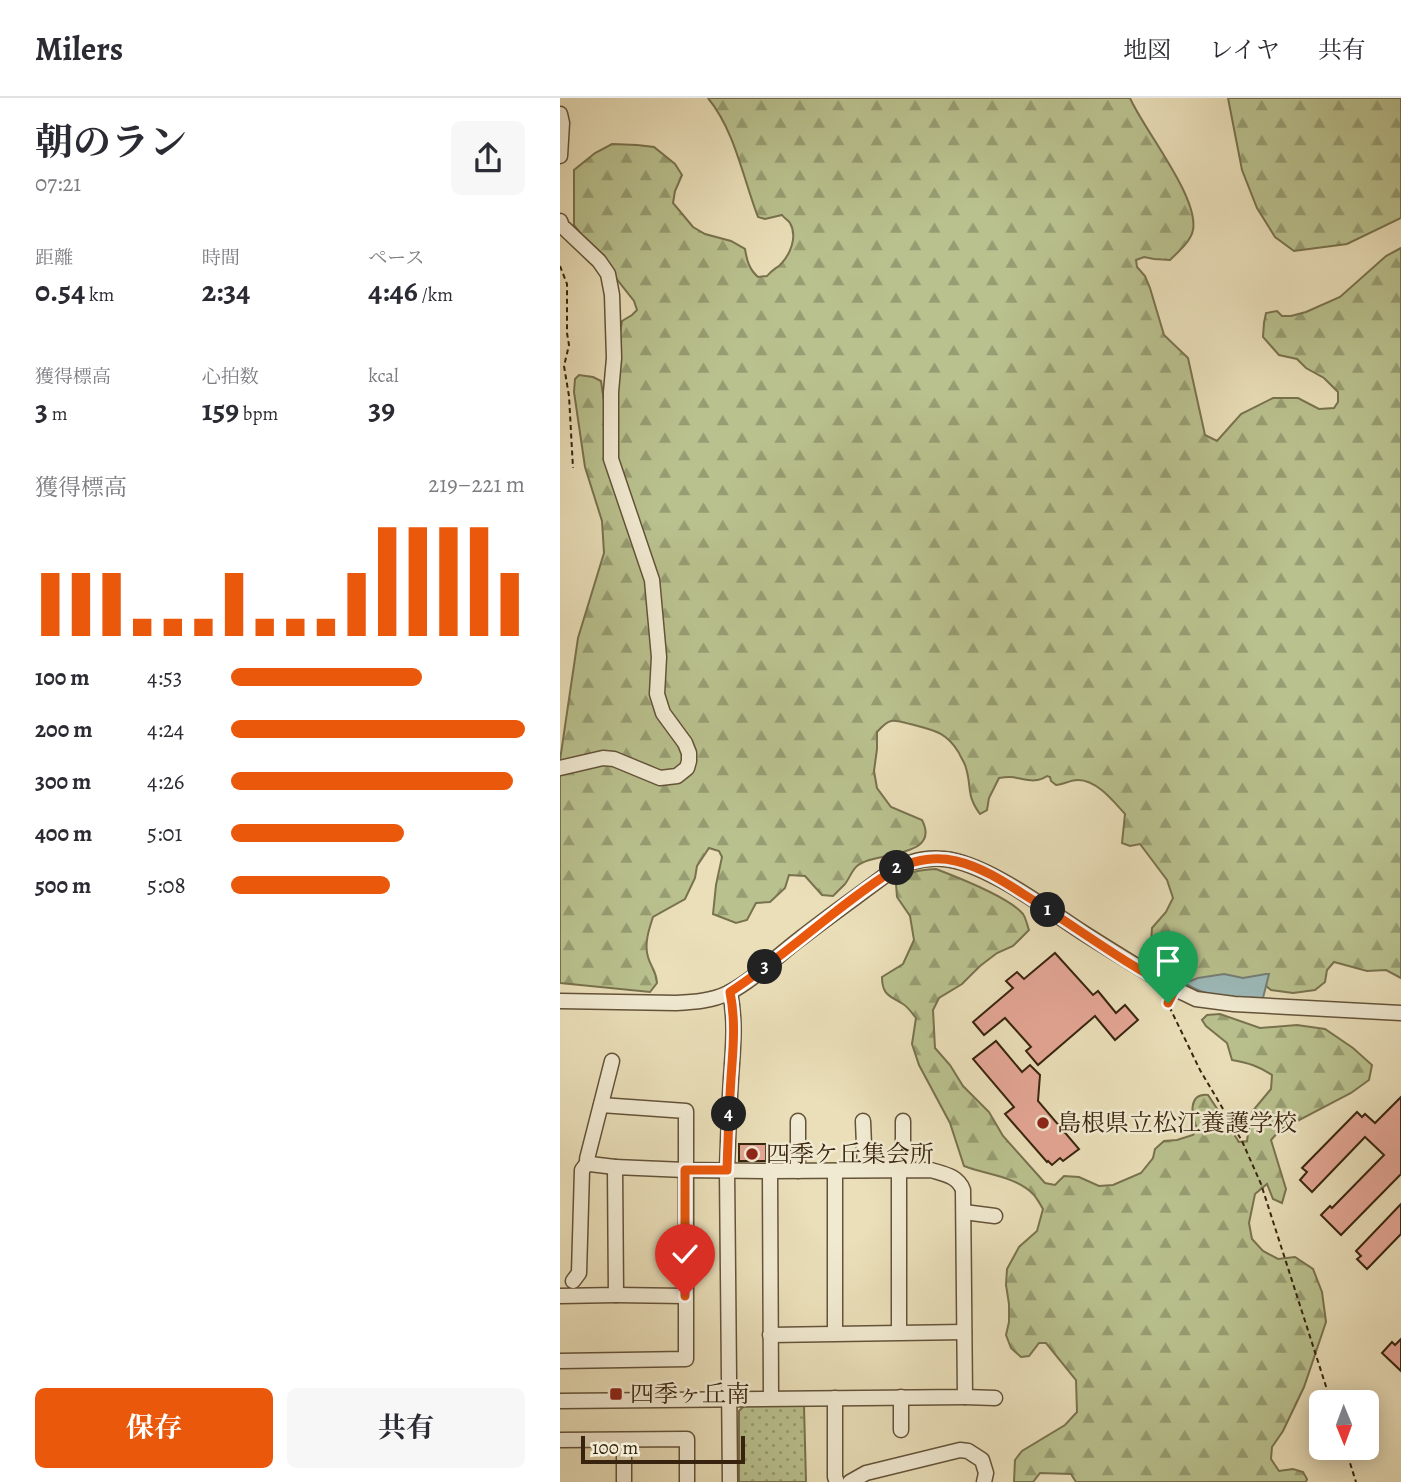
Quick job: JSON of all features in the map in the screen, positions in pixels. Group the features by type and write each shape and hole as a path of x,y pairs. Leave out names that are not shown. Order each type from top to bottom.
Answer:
{"street":[{"path":"560,114 560,156"},
{"path":"560,222 599,261 608,274 612,295 614,358 611,459 652,580 659,657 657,694 663,713 685,743 690,761 687,768 677,776 660,778 614,759 603,758 560,768"},
{"path":"560,1000 693,1002 717,998 750,978 887,874 898,867 929,858 958,861 977,868 1175,989 1196,999 1234,1004 1401,1013"},
{"path":"730,992 734,1019 727,1170 730,1482"},
{"path":"572,1280 579,1273 582,1170 588,1162 587,1156 612,1060"},
{"path":"560,1361 686,1359 686,1111 601,1105"},
{"path":"798,1171 799,1121"},
{"path":"863,1121 864,1170"},
{"path":"899,1332 903,1121"},
{"path":"588,1162 615,1167 685,1170 931,1170 959,1181 963,1190 964,1212 965,1397"},
{"path":"615,1167 616,1295"},
{"path":"770,1171 771,1398"},
{"path":"835,1171 835,1333"},
{"path":"964,1212 995,1216"},
{"path":"560,1296 685,1296"},
{"path":"770,1335 964,1332"},
{"path":"901,1397 901,1430"},
{"path":"835,1398 837,1482"},
{"path":"560,1401 995,1398"},
{"path":"560,1440 687,1439 687,1482"},
{"path":"624,1440 624,1482"},
{"path":"850,1482 866,1473 960,1450 968,1451 982,1460 986,1473 984,1482"}],"path":[{"path":"560,266 567,284 569,306 569,345 564,366 569,396 573,468"},
{"path":"1175,989 1168,1003 1200,1070 1242,1141 1261,1184 1327,1390"},
{"path":"1349,1460 1356,1482"}],"green space":[{"path":"708,98 1130,98 1179,182 1193,216 1190,238 1170,260 1144,257 1136,260 1137,267 1150,288 1164,335 1188,358 1205,435 1217,441 1241,414 1273,398 1298,398 1319,409 1334,408 1338,402 1338,392 1324,378 1306,368 1297,359 1279,355 1263,337 1266,313 1277,311 1282,316 1291,316 1340,297 1386,256 1401,248 1401,978 1386,970 1367,971 1334,962 1327,970 1325,982 1315,990 1293,993 1271,990 1261,982 1198,983 1181,979 1175,966 1160,958 1151,943 1152,928 1166,912 1173,898 1167,880 1140,844 1130,846 1122,843 1125,814 1104,792 1092,784 1078,780 1056,785 1047,776 1036,780 999,778 989,798 987,810 980,814 971,796 965,764 949,740 932,730 895,721 888,722 877,732 874,771 877,788 891,807 922,820 926,833 923,842 903,852 865,861 857,866 833,896 822,895 805,876 789,875 785,888 770,902 756,903 747,920 736,923 713,914 722,857 719,851 709,848 697,866 695,878 685,899 653,917 647,947 657,983 650,992 560,983 560,760 578,638 604,553 602,521 585,467 574,392 575,379 579,375 601,381 604,401 622,321 637,310 634,301 574,225 574,170 595,153 612,144 654,147 675,164 682,175 673,203 693,227 745,249 749,265 755,274 758,277 767,276 780,265 790,251 792,228 782,215 765,219 758,217 732,140"},
{"path":"1228,98 1401,98 1401,218 1347,244 1294,251 1275,237 1257,208 1242,170"},
{"path":"936,869 1007,901 1023,914 1026,920 1029,930 1013,946 997,953 962,984 939,998 933,1010 935,1048 963,1086 989,1112 1003,1136 1045,1183 1055,1185 1064,1176 1079,1177 1099,1186 1113,1185 1141,1173 1153,1158 1155,1149 1164,1141 1193,1135 1197,1128 1193,1117 1194,1101 1202,1095 1208,1095 1239,1142 1247,1141 1251,1113 1271,1089 1272,1075 1253,1065 1232,1060 1227,1043 1202,1020 1207,1015 1220,1014 1260,1028 1297,1025 1325,1029 1372,1065 1369,1080 1351,1093 1280,1130 1271,1140 1286,1189 1282,1203 1273,1199 1267,1184 1255,1194 1249,1223 1252,1239 1263,1251 1278,1259 1295,1257 1313,1269 1322,1292 1326,1322 1304,1387 1283,1431 1272,1447 1271,1459 1279,1471 1293,1469 1303,1472 1306,1482 1076,1482 1071,1474 1040,1473 1033,1482 1014,1482 1015,1460 1022,1451 1065,1425 1077,1412 1076,1380 1046,1343 1039,1343 1029,1356 1021,1357 1011,1348 1006,1335 1009,1322 1007,1269 1019,1247 1037,1231 1043,1209 1033,1194 1018,1183 964,1166 950,1123 919,1065 912,1044 916,1018 907,1007 888,995 884,988 882,977 903,964 914,940 910,916 897,897 896,884 914,872"},
{"path":"744,1406 804,1406 806,1482 739,1482 739,1411"}],"water":[{"path":"1224,974 1243,978 1269,974 1263,998 1213,995 1185,983"}],"building":[{"name":"島根県立松江養護学校","path":"1055,953 1093,995 1098,991 1116,1013 1125,1005 1138,1020 1115,1040 1095,1016 1038,1065 1026,1051 1031,1047 1005,1018 984,1035 973,1022 1013,988 1006,981 1017,972 1024,979"},
{"path":"996,1041 1022,1072 1030,1065 1040,1075 1038,1101 1079,1149 1063,1161 1060,1158 1052,1165 1047,1162 1005,1114 1014,1107 973,1059"},
{"path":"1401,1097 1401,1174 1341,1235 1321,1215 1330,1206 1332,1208 1384,1155 1365,1137 1312,1192 1300,1180 1307,1172 1302,1168 1357,1112 1362,1117 1365,1114 1375,1123"},
{"name":"四季ケ丘集会所","path":"739,1144 766,1144 766,1161 739,1161"},
{"path":"1401,1204 1401,1234 1367,1269 1357,1259 1361,1256 1356,1251"},
{"path":"1401,1339 1401,1371 1382,1353 1392,1342 1395,1345"}],"place":[{"name":"島根県立松江養護学校","path":"1043,1123"},
{"name":"四季ケ丘集会所","path":"752,1154"},
{"name":"四季ヶ丘南","path":"616,1394"}],"route":[{"path":"685,1296 685,1170 727,1170 734,1035 730,992 898,867 929,858 958,861 977,868 1175,989 1168,1003"}]}
